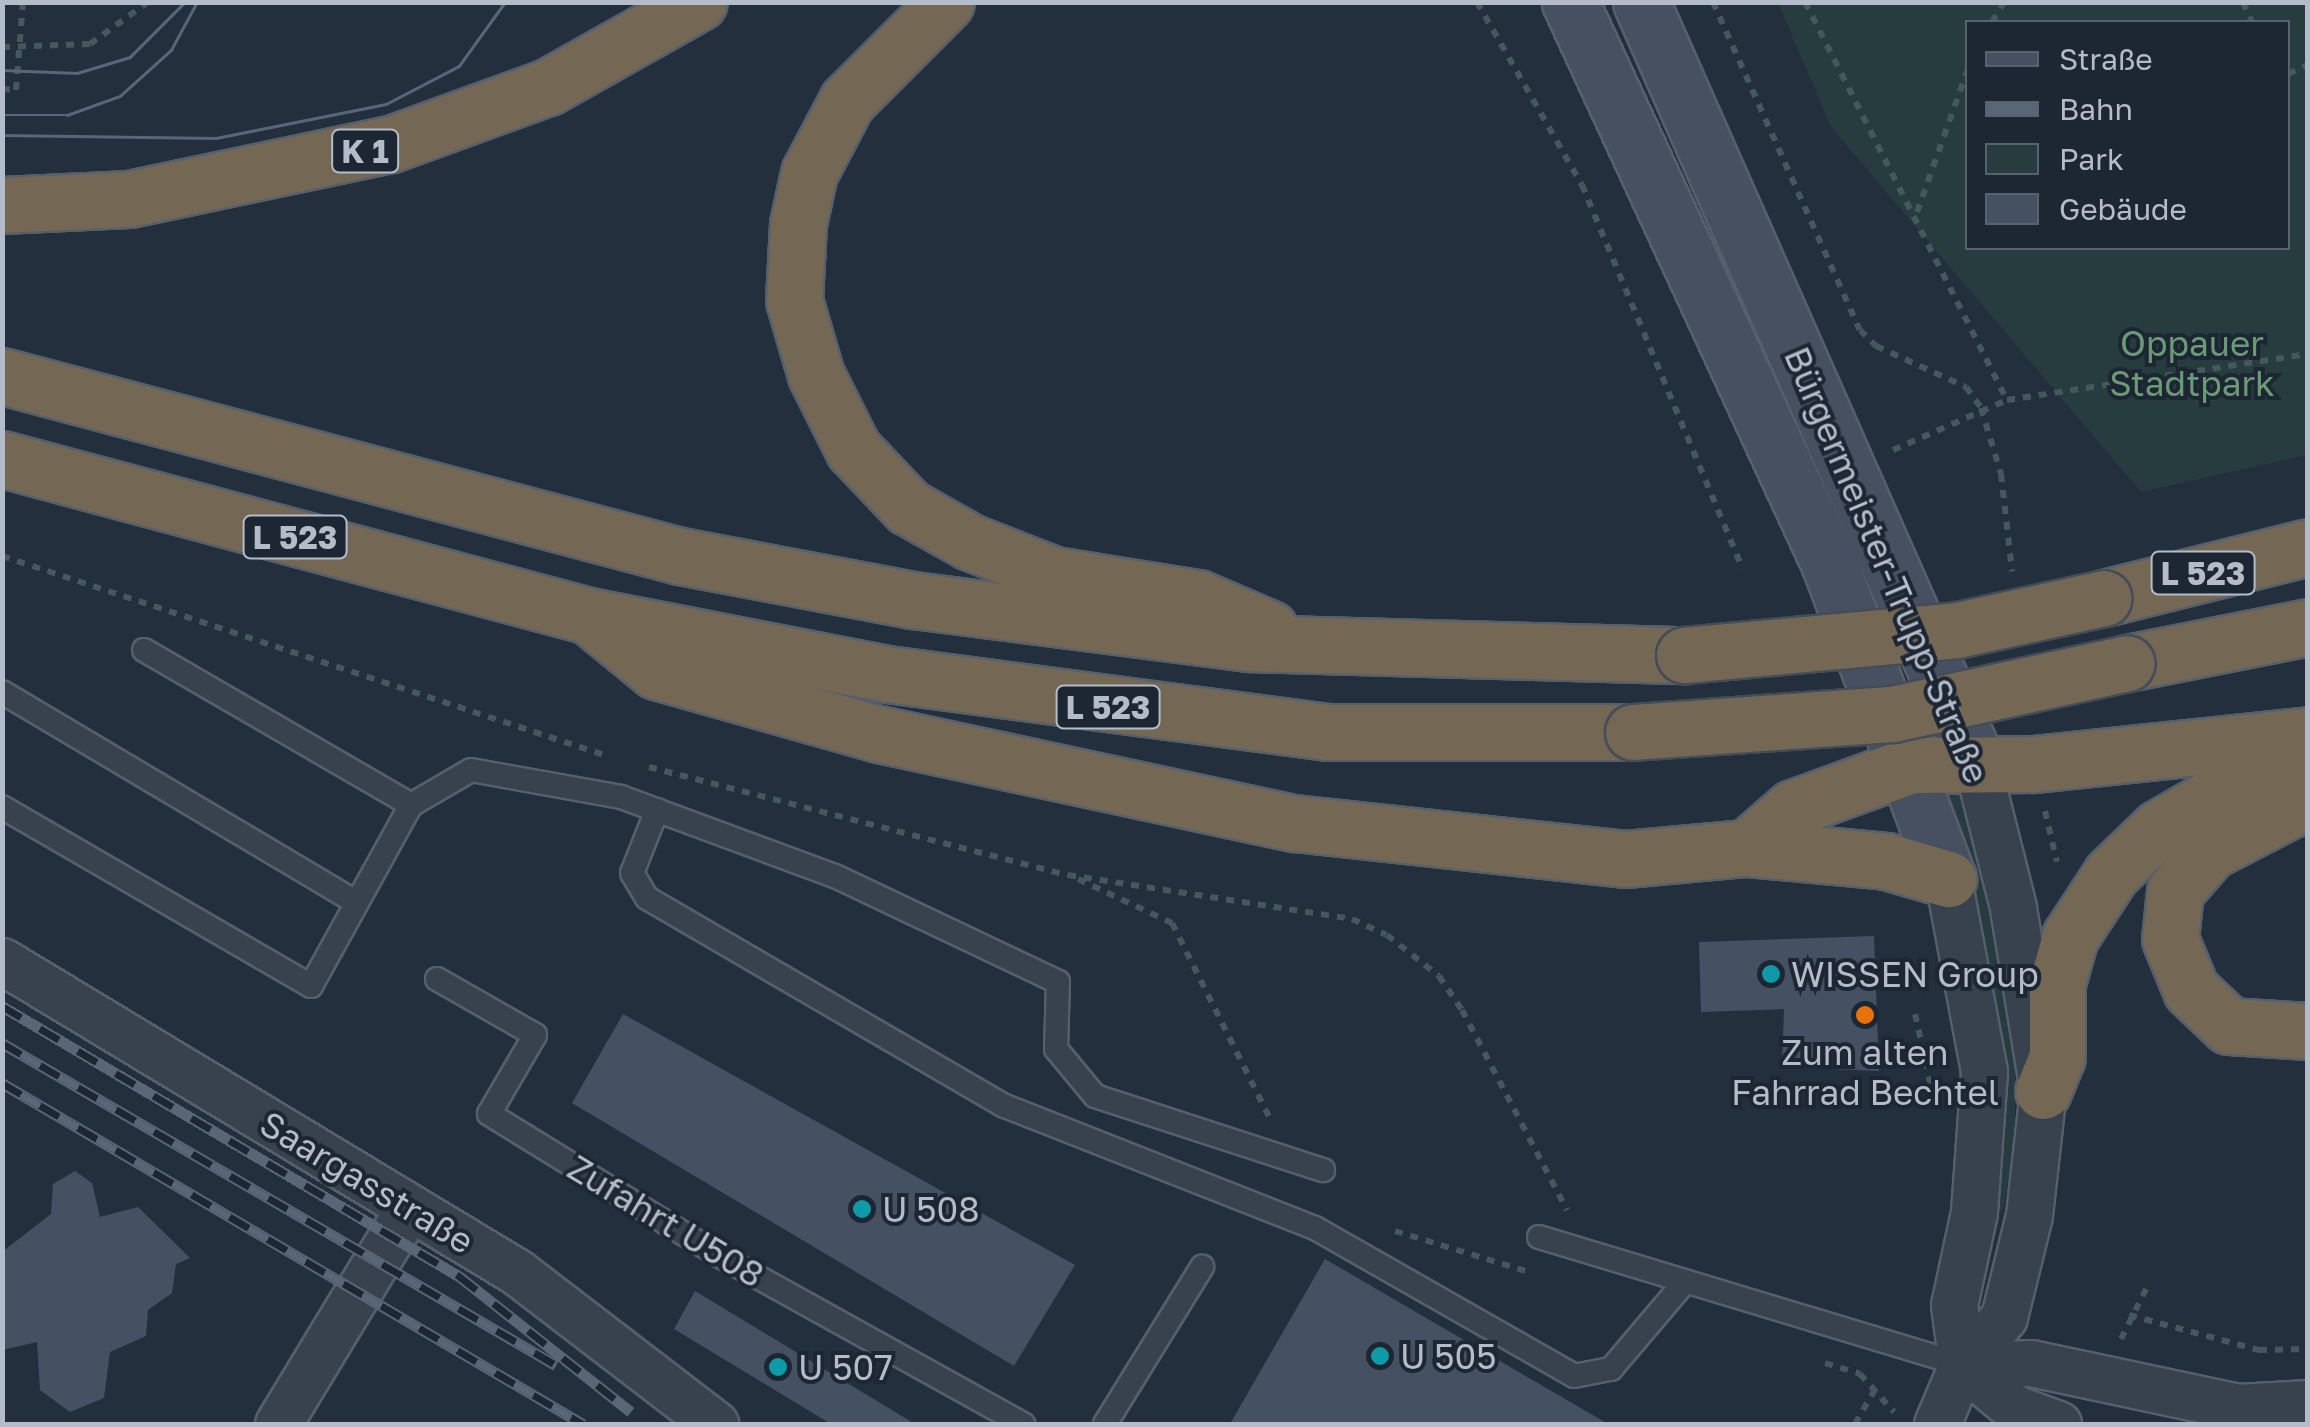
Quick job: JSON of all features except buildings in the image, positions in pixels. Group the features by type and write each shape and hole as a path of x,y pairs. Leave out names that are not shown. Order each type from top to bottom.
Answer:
{"highway":[{"name":"K 1","path":"2,205 129,199 391,144 548,87 699,2"},
{"path":"946,2 847,101 810,173 798,224 794,300 816,375 853,449 908,508 970,542 1054,575 1198,598 1310,646"},
{"name":"L 523","path":"2,376 680,556 1098,628 1310,646 1684,655 1957,630 2308,547"},
{"name":"L 523","path":"2,459 588,616 887,674 1328,732 1633,732 1892,714 2308,627"},
{"path":"588,616 656,670 878,734 1294,822 1625,860 1746,848 1886,861 1948,879"},
{"path":"1746,848 1792,808 1911,765 1976,761 2034,764 2308,738"},
{"path":"2042,1091 2057,1057 2057,983 2070,936 2111,874 2159,828 2308,738"},
{"path":"2308,800 2210,851 2175,892 2170,939 2209,1012 2260,1033 2308,1031"}],"street":[{"name":"Bürgermeister-Trupp-Straße","path":"1570,2 1830,565 1911,765 1948,879 1984,1072 1974,1212 1954,1305 1962,1365"},
{"name":"Bürgermeister-Trupp-Straße","path":"1641,2 1976,761 2013,907 2042,1091 2029,1215 2004,1317 1962,1365"},
{"name":"Saargasstraße","path":"2,961 516,1272 715,1424"},
{"path":"278,1424 409,1208"},
{"path":"1962,1365 2032,1362 2238,1407 2308,1402"},
{"path":"1937,1424 1962,1365"},
{"path":"1962,1365 2014,1408 2058,1424"}],"lane":[{"path":"144,650 410,805"},
{"path":"2,692 356,902"},
{"path":"2,807 311,986 410,805 470,770 657,810 835,876 1058,982 1056,1049 1074,1077 1095,1096 1323,1170"},
{"path":"657,810 632,872 647,898 1005,1106 1315,1228 1574,1376 1611,1369 1684,1282"},
{"name":"Zufahrt U508","path":"437,979 535,1036 489,1114 718,1255 1023,1424"},
{"path":"1549,1241 1962,1365"},
{"path":"1105,1424 1202,1267"}],"path":[{"path":"2,89 16,90 23,2"},
{"path":"2,46 90,44 148,2"},
{"path":"1477,2 1519,63 1582,185 1744,569"},
{"path":"1713,2 1860,330 1876,346 1966,388 1981,408 2001,474 2014,590"},
{"path":"1805,2 1917,212 2007,400"},
{"path":"1917,212 1965,77"},
{"path":"1893,450 1981,408 2007,400 2308,354"},
{"path":"2,556 618,759"},
{"path":"638,764 1068,874 1352,919 1387,935 1439,976 1462,1010 1568,1214 1549,1241"},
{"path":"2034,764 2070,936"},
{"path":"1068,874 1172,923"},
{"path":"1914,1014 1926,1084"},
{"path":"2147,1286 2129,1315 2259,1350 2308,1349"},
{"path":"1855,1424 1875,1390"}],"green space":[{"name":"Oppauer Stadtpark","path":"1778,3 2307,3 2307,455 2141,492 1831,127"},
{"path":"1949,782 1966,788 1992,877 2016,1035 2014,1148 2003,1211 1989,1209 1936,795"}],"tram line":[{"path":"2,70 77,73 130,57 185,2"},
{"path":"2,115 67,115 120,96 171,50 197,2"},
{"path":"2,135 216,138 386,104 459,66 505,2"}],"railway":[{"path":"2,1006 459,1276 631,1412"},
{"path":"2,1043 556,1365"},
{"path":"2,1083 583,1424"}],"place":[{"name":"WISSEN Group","path":"1771,974"},
{"name":"Zum alten Fahrrad Bechtel","path":"1865,1015"},
{"name":"U 508","path":"862,1209"},
{"name":"U 505","path":"1380,1356"},
{"name":"U 507","path":"778,1367"}]}
